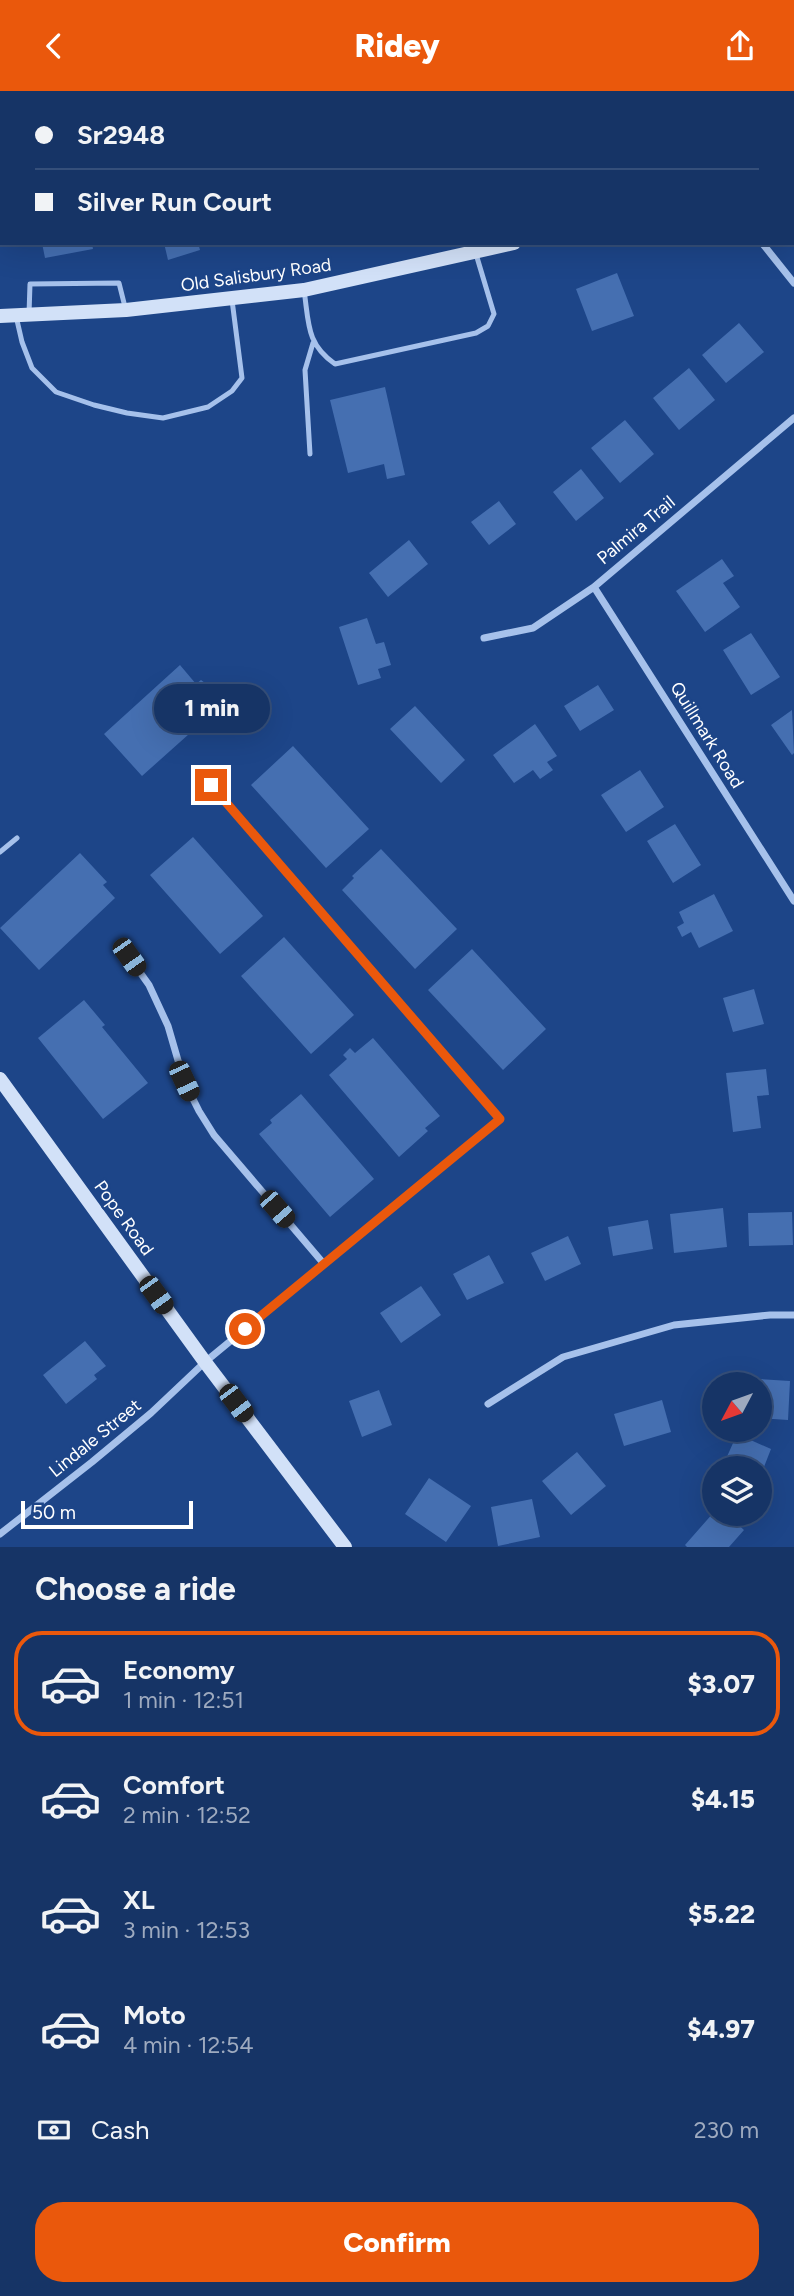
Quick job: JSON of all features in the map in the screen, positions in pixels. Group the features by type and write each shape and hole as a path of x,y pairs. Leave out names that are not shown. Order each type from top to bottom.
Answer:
{"street":[{"name":"Old Salisbury Road","path":"0,316 126,310 304,290 506,245"},
{"path":"764,245 794,282"},
{"name":"Palmira Trail","path":"484,638 533,628 594,587 794,418"},
{"name":"Quillmark Road","path":"594,587 794,901"},
{"name":"Lindale Street","path":"0,1534 122,1437 205,1362 500,1119 211,785"},
{"path":"129,957 149,985 168,1026 184,1081 209,1127 324,1264"},
{"name":"Pope Road","path":"0,1079 205,1362 345,1547"},
{"path":"488,1404 563,1357 661,1328 687,1323 794,1315"}],"lane":[{"path":"313,343 322,355 335,364 476,333 488,326 494,314 476,253"},
{"path":"126,310 119,283 30,284 23,316 22,342 32,368 56,392 127,413 163,418 208,407 232,391 242,378 232,300"},
{"path":"304,290 313,343 305,370 310,454"},
{"path":"0,852 18,838"}],"building":[{"path":"42,245 92,245 93,249 45,258"},
{"path":"164,245 199,245 200,250 168,260"},
{"path":"617,273 634,316 592,331 576,289"},
{"path":"739,323 764,352 726,383 702,355"},
{"path":"689,368 715,400 679,430 653,398"},
{"path":"385,387 405,475 387,479 384,464 348,473 330,400"},
{"path":"625,420 654,454 620,483 591,448"},
{"path":"581,469 604,498 576,521 553,492"},
{"path":"499,501 516,524 489,545 471,522"},
{"path":"409,540 428,564 388,597 369,573"},
{"path":"722,559 734,576 723,583 740,607 705,632 676,591"},
{"path":"367,618 376,644 384,642 391,665 378,669 381,678 358,685 339,627"},
{"path":"751,633 780,677 751,695 723,650"},
{"path":"180,665 196,684 201,680 205,683 199,688 217,709 142,776 104,734"},
{"path":"598,685 614,710 580,731 564,706"},
{"path":"415,706 465,760 441,783 390,729"},
{"path":"792,710 794,753 792,755 771,725"},
{"path":"535,724 557,756 547,762 553,770 540,779 533,770 514,783 493,755"},
{"path":"293,746 369,829 326,868 251,785"},
{"path":"640,770 664,807 626,832 601,795"},
{"path":"675,824 701,865 673,883 647,841"},
{"path":"193,837 263,916 220,954 150,875"},
{"path":"381,849 457,929 415,969 342,890 354,878 352,876"},
{"path":"80,853 107,882 103,885 115,898 39,970 0,928"},
{"path":"714,894 733,931 699,948 691,932 682,937 677,927 684,923 679,912"},
{"path":"284,937 354,1015 311,1054 241,976"},
{"path":"472,949 546,1029 503,1070 428,990"},
{"path":"754,989 764,1024 733,1032 723,998"},
{"path":"84,1000 105,1025 102,1027 148,1083 103,1119 38,1038"},
{"path":"373,1038 440,1116 425,1128 428,1131 399,1157 329,1075 347,1059 343,1055 350,1048 355,1053"},
{"path":"766,1069 769,1095 757,1096 761,1128 733,1132 726,1073"},
{"path":"301,1094 374,1179 330,1217 259,1134 272,1123 270,1120"},
{"path":"723,1208 727,1247 674,1253 670,1214"},
{"path":"792,1212 793,1245 749,1246 748,1213"},
{"path":"648,1220 653,1249 613,1256 608,1227"},
{"path":"568,1236 581,1264 545,1281 531,1253"},
{"path":"489,1255 504,1283 467,1300 453,1274"},
{"path":"421,1286 441,1315 401,1343 380,1313"},
{"path":"85,1341 106,1366 94,1375 97,1379 66,1404 43,1375"},
{"path":"772,1380 790,1381 788,1420 772,1419"},
{"path":"379,1390 392,1425 362,1437 349,1401"},
{"path":"662,1400 671,1432 624,1446 614,1414"},
{"path":"733,1442 755,1442 771,1449 768,1456 727,1456"},
{"path":"577,1452 606,1486 571,1515 542,1481"},
{"path":"429,1478 471,1506 446,1542 405,1514"},
{"path":"532,1499 540,1537 498,1546 491,1507"},
{"path":"702,1526 740,1526 744,1530 729,1547 685,1545"}],"route":[{"path":"211,785 500,1119 245,1329"}]}
